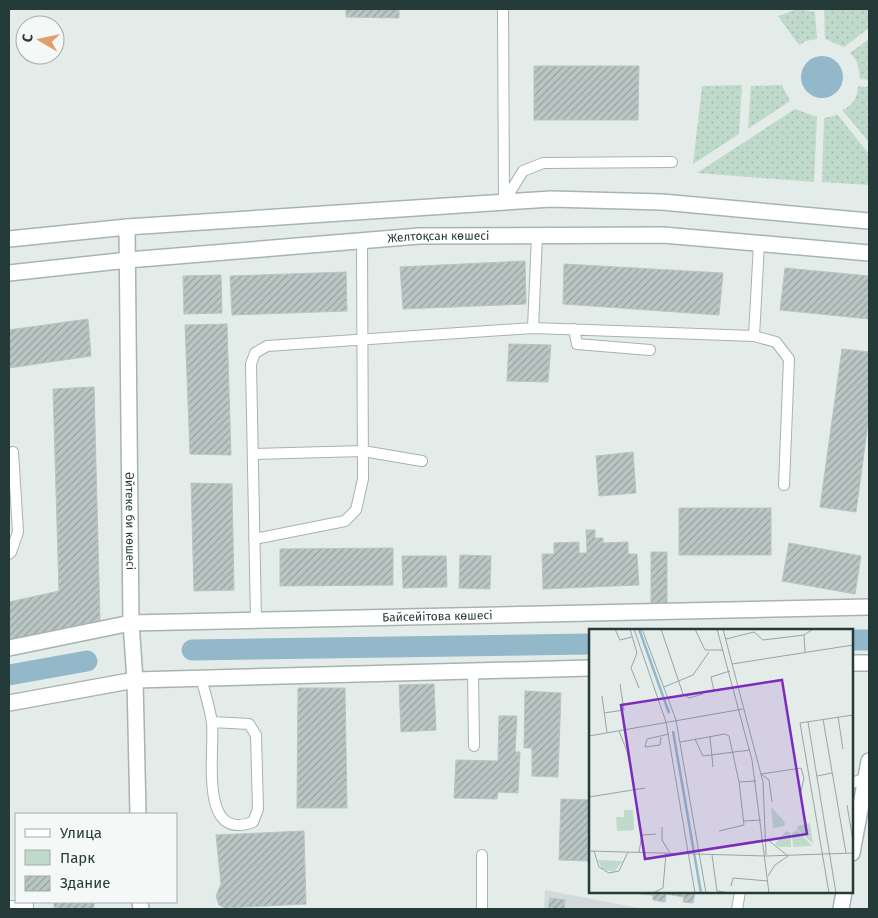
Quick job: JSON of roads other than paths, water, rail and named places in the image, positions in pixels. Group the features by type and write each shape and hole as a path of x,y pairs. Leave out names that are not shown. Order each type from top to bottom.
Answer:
{"street":[{"path":"9,239 127,227 551,200 662,202 869,221"},
{"name":"Әйтеке би көшесі","path":"127,227 131,623 135,680 138,813"},
{"name":"Желтоқсан көшесі","path":"9,274 128,260 418,236 663,235 869,253"},
{"name":"Байсейітова көшесі","path":"9,648 131,623 869,607"},
{"path":"853,662 869,663"},
{"path":"9,703 135,680 589,668"},
{"path":"853,848 866,801 866,778 869,761"},
{"path":"841,909 844,893"}],"lane":[{"path":"502,9 504,202"},
{"path":"504,202 523,171 543,163 672,162"},
{"path":"533,328 537,236"},
{"path":"254,539 345,521 356,510 363,480 364,340 362,241"},
{"path":"754,336 759,244"},
{"path":"256,620 251,364 255,352 267,346 533,328 754,336 776,342 790,359 784,485"},
{"path":"574,329 577,344 650,350"},
{"path":"253,454 363,451 422,460"},
{"path":"9,554 18,532 13,452"},
{"path":"473,671 474,746"},
{"path":"201,678 212,722 214,802 220,816 226,821 237,826 253,822 258,809 256,735 249,724 212,722"},
{"path":"853,783 866,778"},
{"path":"482,855 482,909"},
{"path":"737,909 740,893"},
{"path":"9,906 28,906 28,909"}],"water":[{"path":"818,56 826,56 837,62 843,77 837,92 826,98 818,98 807,92 801,81 801,73 807,62"}],"waterway":[{"path":"853,640 869,640"},
{"path":"192,650 589,644"},
{"path":"9,675 87,661"}]}
